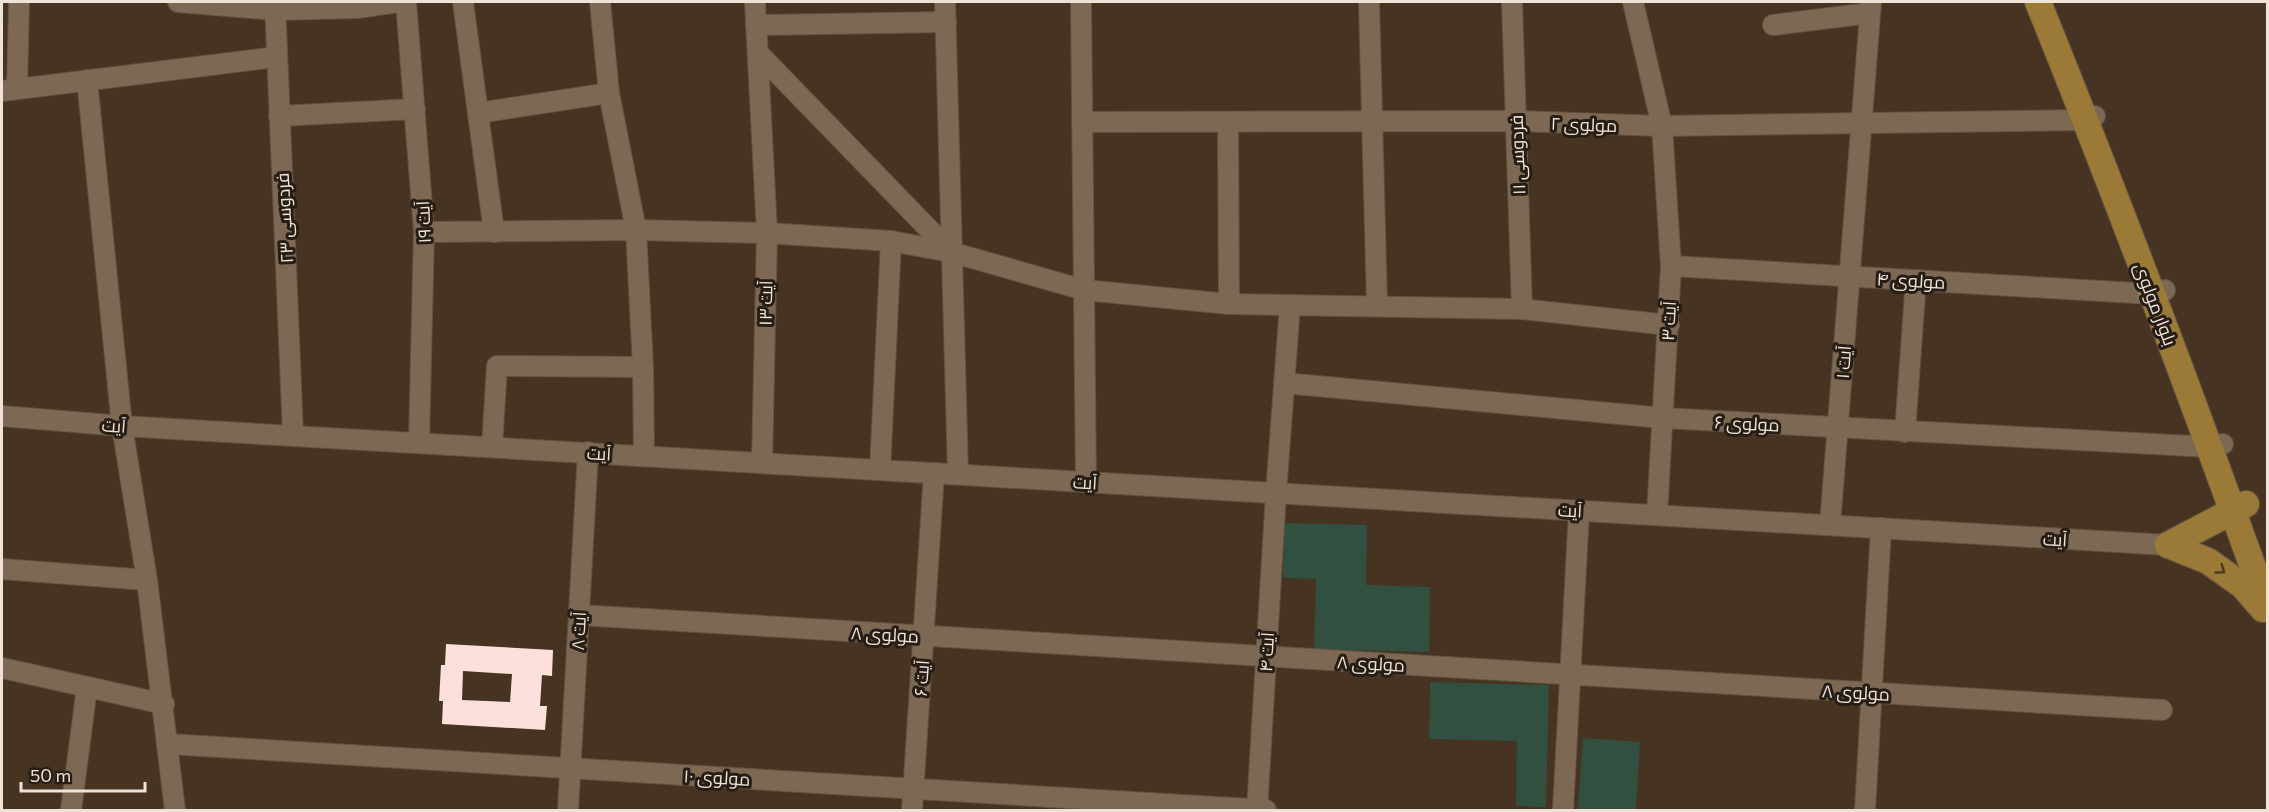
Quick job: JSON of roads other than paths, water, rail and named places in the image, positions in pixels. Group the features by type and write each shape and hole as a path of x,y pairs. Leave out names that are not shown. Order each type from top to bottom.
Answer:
{"main road":[{"name":"بلوار مولوی","path":"2038,2 2091,118"},
{"name":"بلوار مولوی","path":"2051,2 2091,118 2239,507 2268,609"},
{"name":"بلوار مولوی","path":"2239,507 2268,560"},
{"path":"2168,545 2239,507"},
{"path":"2168,545 2208,561 2243,586 2268,615"}],"street":[{"path":"19,2 9,90 276,57"},
{"path":"178,2 357,8 398,2"},
{"name":"آیت ۱۹","path":"406,2 424,232 419,442"},
{"path":"463,2 494,232"},
{"path":"600,2 609,93 636,230 644,367 644,456"},
{"name":"آیت ۱۳","path":"755,2 767,233 762,463"},
{"path":"945,2 958,474"},
{"path":"1081,2 1086,482"},
{"path":"1369,2 1377,305"},
{"name":"فردوسی ۱۱","path":"1512,2 1522,309"},
{"name":"آیت ۳","path":"1633,2 1662,126 1671,266 1657,515"},
{"name":"فردوسی ۲۳","path":"275,6 293,435"},
{"path":"1773,25 1870,7"},
{"name":"آیت ۱","path":"1830,525 1870,7"},
{"path":"756,25 946,22"},
{"path":"758,53 951,252"},
{"path":"87,80 122,426 147,580 164,704 175,810"},
{"path":"478,113 609,93"},
{"path":"279,116 415,109"},
{"name":"مولوی ۲","path":"1082,122 1516,121 1662,126 2091,118"},
{"path":"1228,122 1230,304"},
{"path":"424,232 636,230 767,233 891,241 951,252 1084,290 1230,304 1522,309 1669,325"},
{"path":"880,470 891,241"},
{"name":"مولوی ۴","path":"1671,266 2158,292"},
{"path":"1905,432 1916,280"},
{"name":"آیت ۴","path":"1257,810 1290,305"},
{"path":"492,447 497,366 644,367"},
{"name":"مولوی ۶","path":"1284,384 1663,418 2217,446"},
{"name":"آیت","path":"2,416 122,426 2168,545"},
{"name":"آیت ۸","path":"568,810 588,452"},
{"name":"آیت ۶","path":"912,810 934,473"},
{"path":"1563,810 1579,511"},
{"path":"1865,807 1881,528"},
{"path":"2,568 147,580"},
{"name":"مولوی ۸","path":"579,615 2162,710"},
{"path":"2,668 164,704"},
{"path":"71,810 87,687"},
{"name":"مولوی ۱۰","path":"168,744 1266,810"}]}
